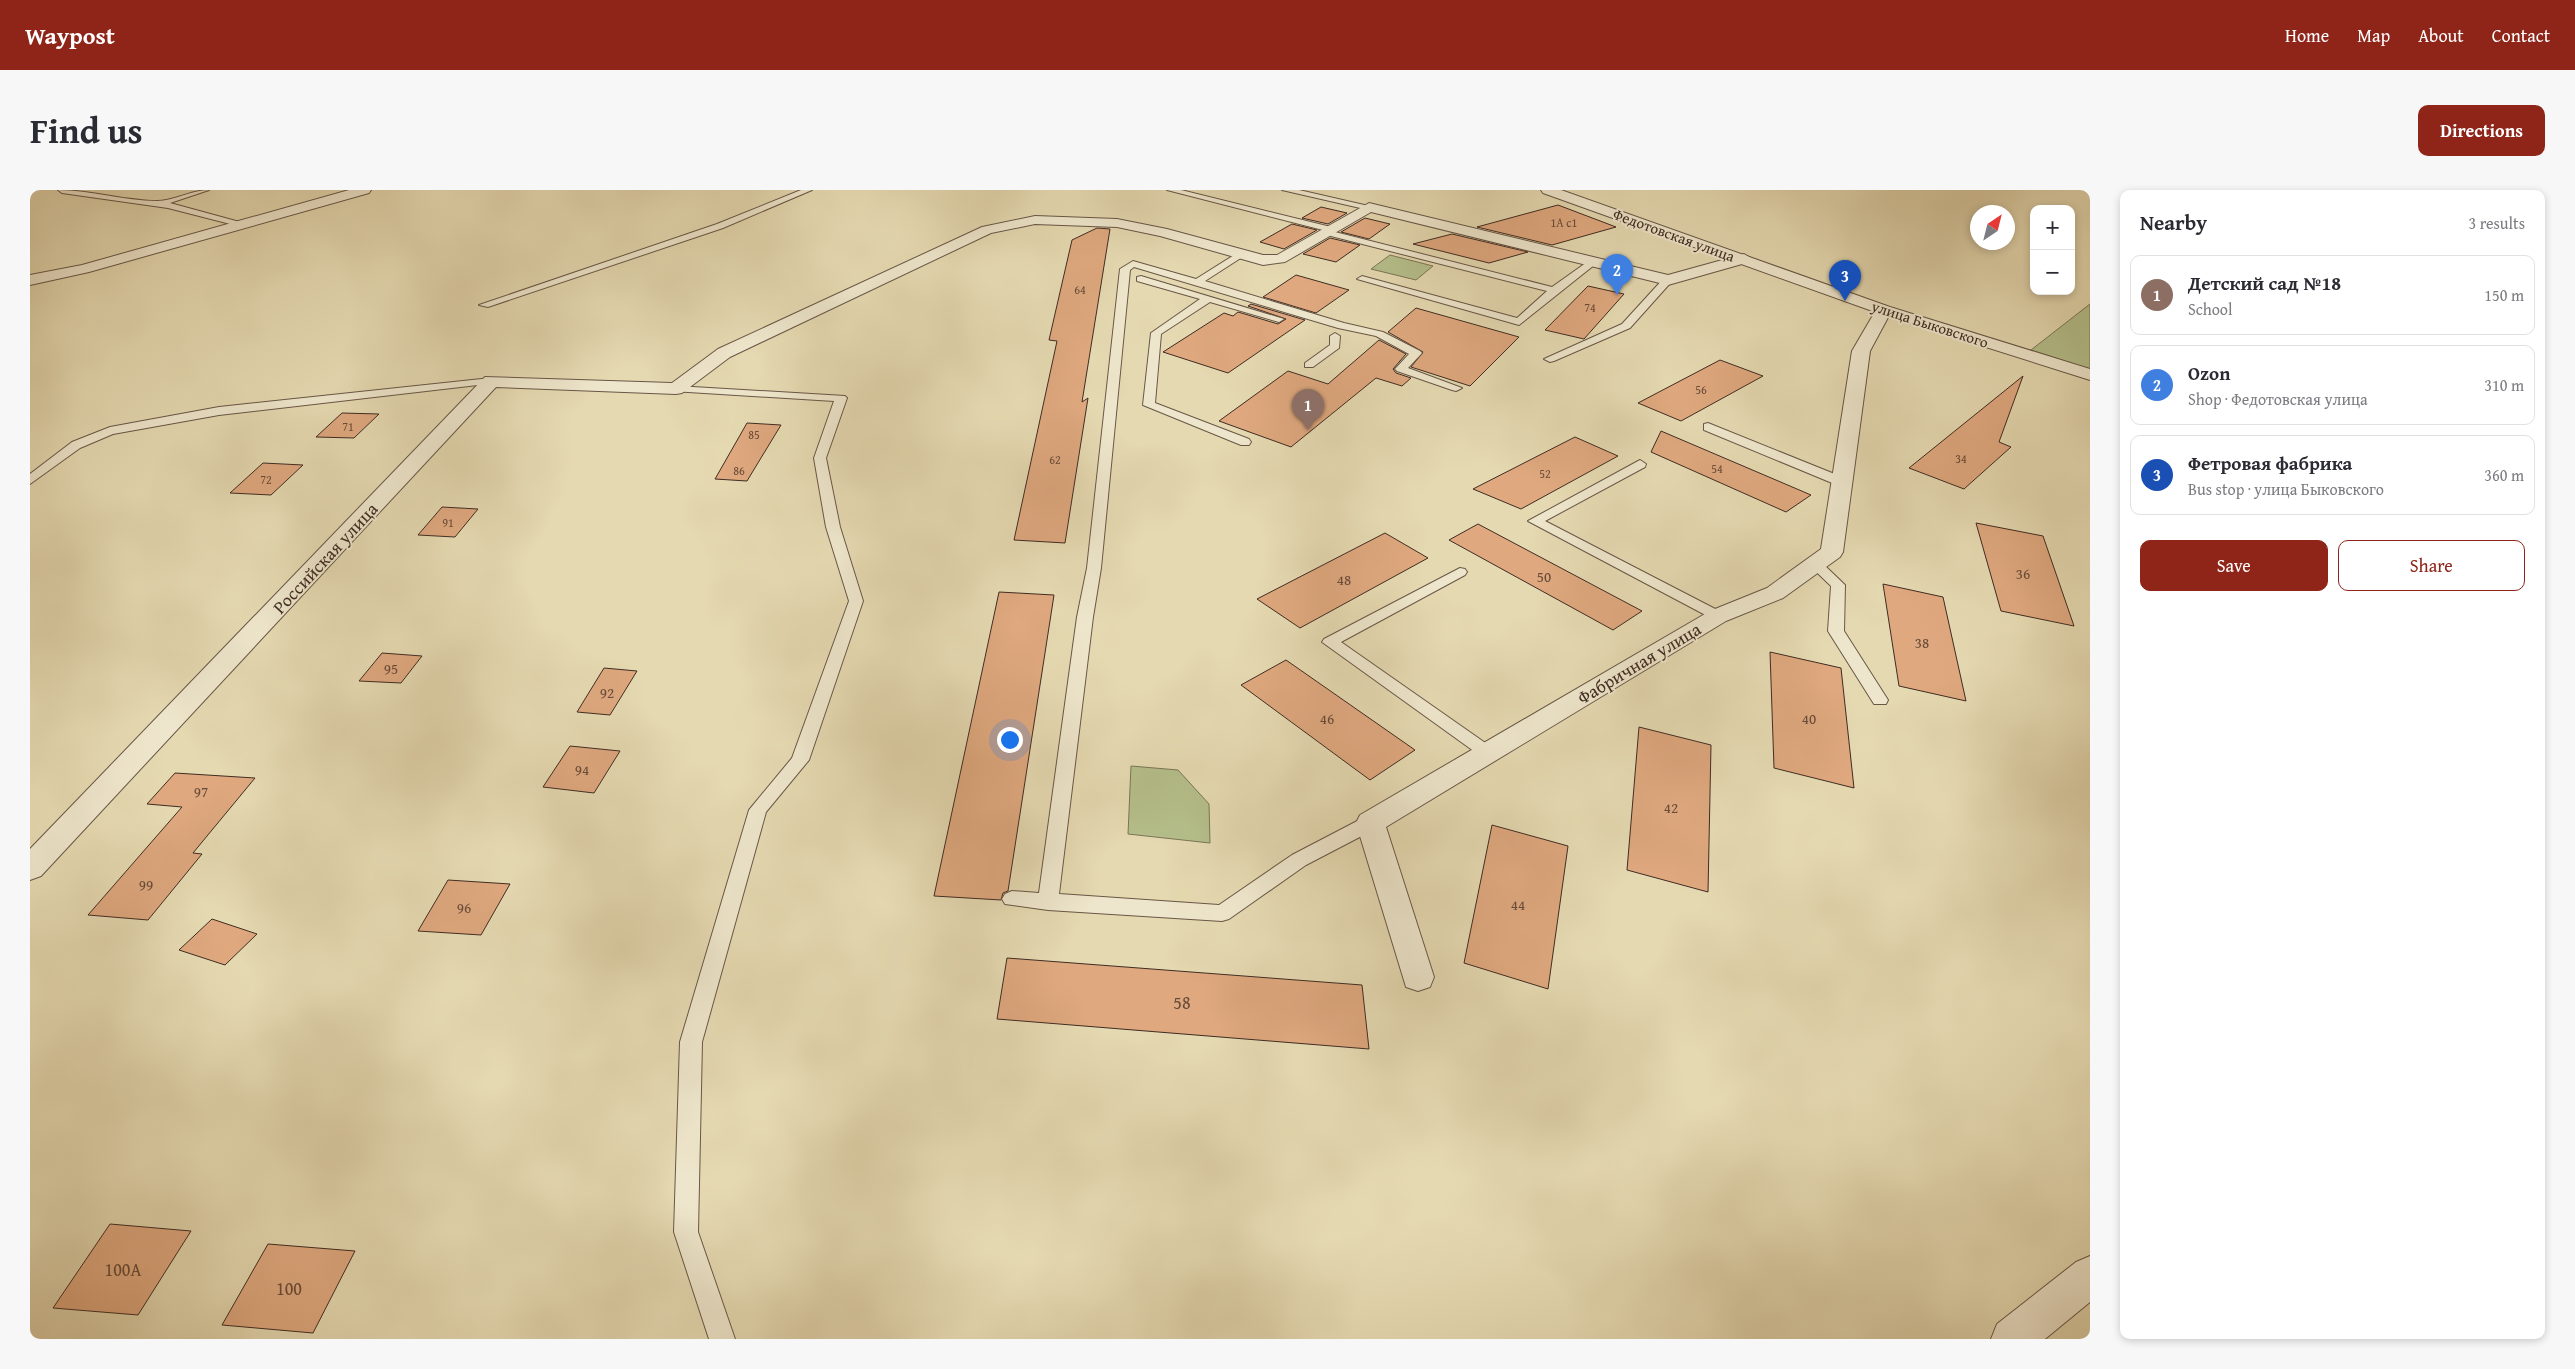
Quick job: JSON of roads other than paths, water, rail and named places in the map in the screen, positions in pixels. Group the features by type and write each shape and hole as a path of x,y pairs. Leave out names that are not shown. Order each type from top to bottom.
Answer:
{"street":[{"path":"30,280 84,269 364,190"},
{"name":"Федотовская улица","path":"1548,190 1744,260"},
{"path":"491,381 676,389 724,353 987,230 1035,220 1117,223 1263,260 1280,259 1369,207 1668,280 1744,260"},
{"name":"улица Быковского","path":"1744,260 1884,310 2090,375"},
{"name":"Фабричная улица","path":"1370,824 1718,616 1774,593 1832,552 1861,351 1884,310"},
{"name":"Российская улица","path":"30,868 491,381"},
{"path":"1370,824 1418,977"},
{"path":"2012,1339 2090,1276"}],"lane":[{"path":"62,190 158,204 242,224"},
{"path":"158,204 205,190"},
{"path":"484,305 710,229 808,190"},
{"path":"1171,190 1554,290"},
{"path":"1286,190 1369,207"},
{"path":"1197,282 1242,254"},
{"path":"1362,279 1518,322 1554,290 1593,262"},
{"path":"1048,902 1094,568 1125,269 1133,264 1342,326 1379,334 1416,354 1400,369 1456,388"},
{"path":"1141,279 1290,322"},
{"path":"1550,358 1626,326 1668,280"},
{"path":"1208,299 1156,333 1150,405 1245,442"},
{"path":"1310,365 1335,346 1335,336 1342,326"},
{"path":"1317,330 1335,336"},
{"path":"30,480 76,445 110,431 219,411 491,381"},
{"path":"676,389 841,398 820,458 833,527 856,601 800,760 758,810 691,1042 686,1232 722,1339"},
{"path":"1708,427 1842,482"},
{"path":"1640,464 1536,521 1718,616"},
{"path":"1815,564 1838,585 1836,631 1880,700"},
{"path":"1460,572 1330,642 1488,753"},
{"path":"1012,900 1222,913 1300,860 1370,824"}],"place":[{"name":"Ozon","path":"1617,295"},
{"name":"Фетровая фабрика","path":"1845,301"},
{"name":"Детский сад №18","path":"1308,430"}]}
